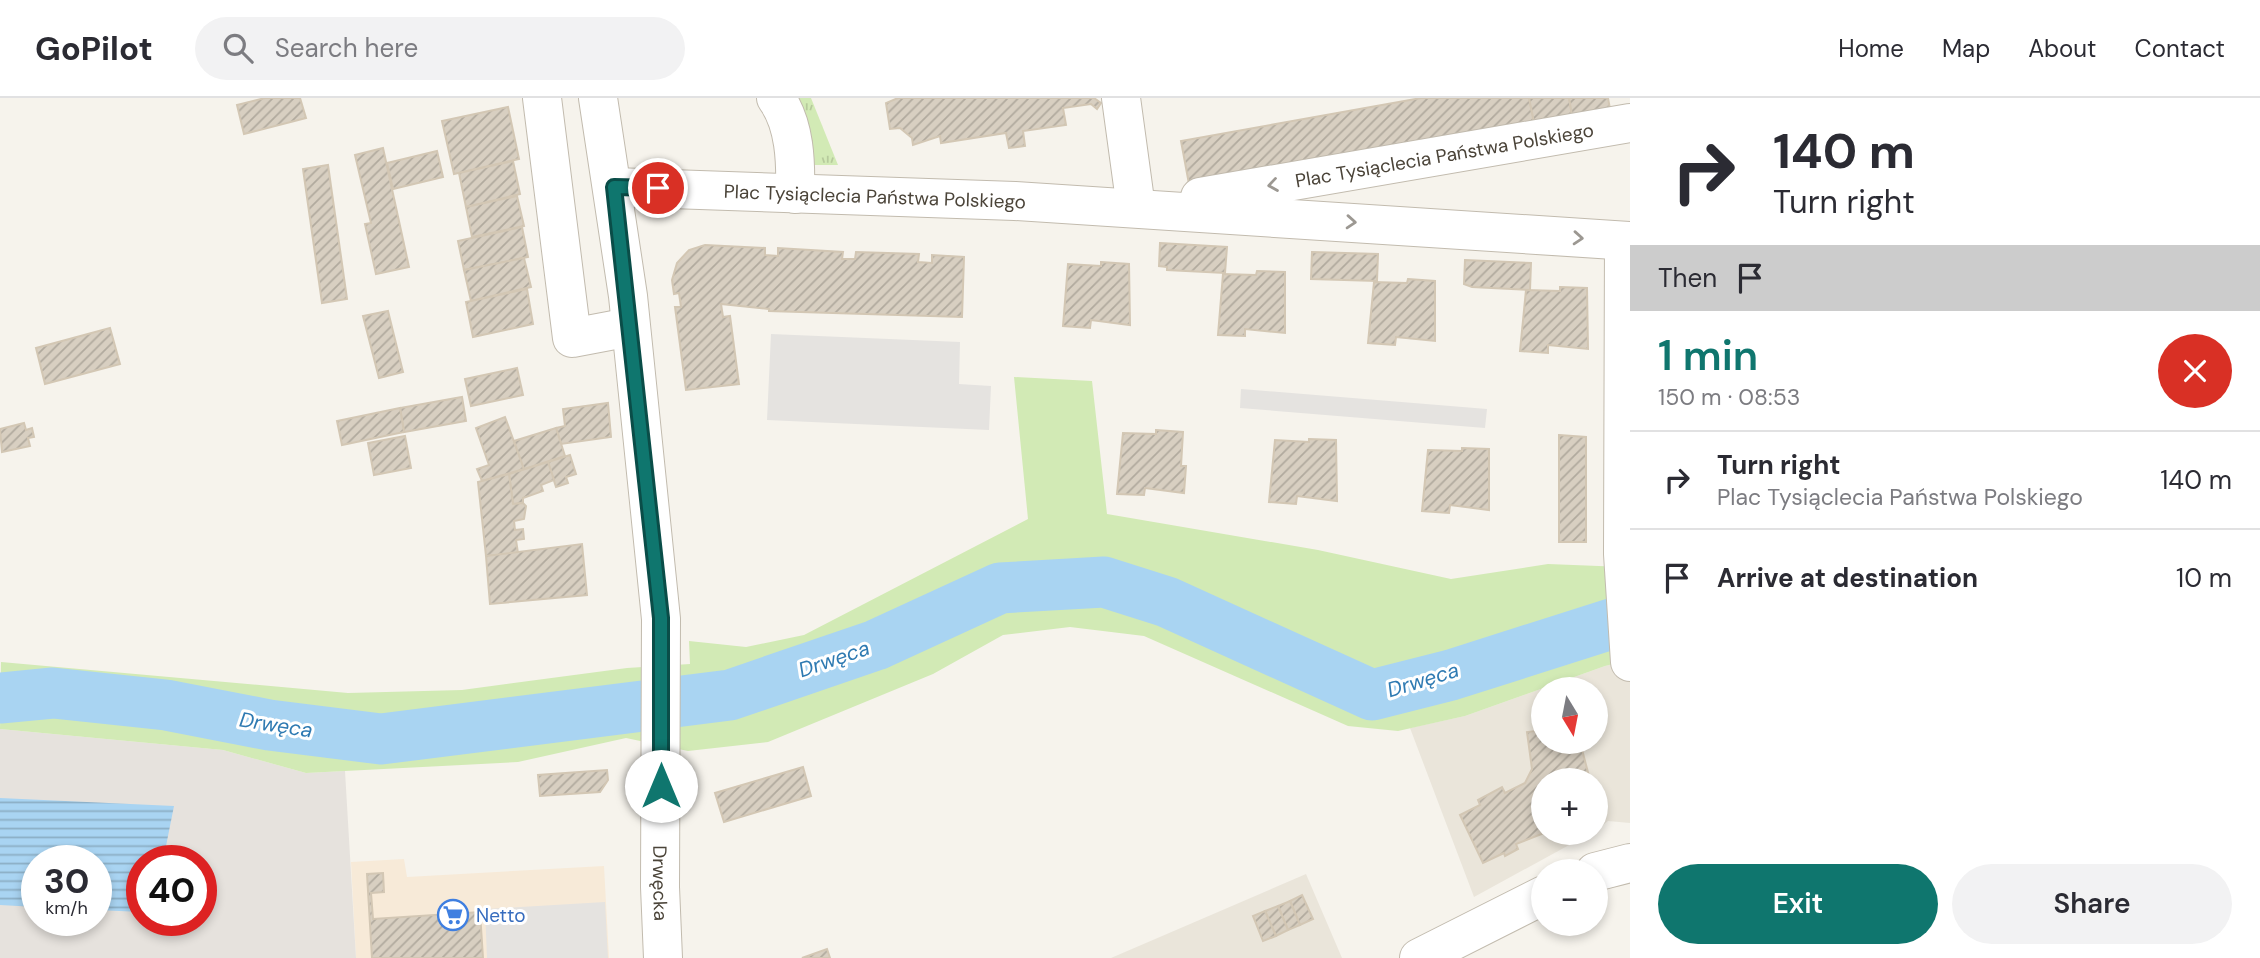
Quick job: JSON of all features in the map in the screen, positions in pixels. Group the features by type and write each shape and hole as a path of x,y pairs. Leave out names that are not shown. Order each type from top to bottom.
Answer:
{"street":[{"path":"542,98 572,338 630,327"},
{"name":"Drwęcka","path":"598,98 614,187 661,618 663,958"},
{"path":"776,98 784,112 793,144 795,194"},
{"path":"1121,98 1136,208"},
{"name":"Plac Tysiąclecia Państwa Polskiego","path":"1136,208 1630,123"},
{"path":"1412,227 1400,199 1401,186 1414,162"},
{"name":"Plac Tysiąclecia Państwa Polskiego","path":"614,187 1136,208 1627,241"},
{"path":"1627,241 1622,405 1629,652"},
{"path":"1608,869 1630,863"},
{"path":"1419,958 1531,902"}],"shaded area":[{"path":"771,334 960,342 959,384 991,386 989,430 767,420"},
{"path":"1241,389 1487,409 1485,428 1240,408"},
{"path":"1630,660 1630,823 1608,821 1608,768 1531,768 1531,845 1569,845 1543,859 1531,859 1531,866 1474,897 1410,728 1465,716 1531,692 1531,754 1608,754 1608,677 1574,677"},
{"path":"0,729 223,750 306,773 345,771 356,958 0,958"},
{"path":"404,859 407,877 604,866 609,958 356,958 351,862"},
{"path":"1306,874 1342,958 1111,958"},
{"path":"605,902 608,958 487,958 485,909"}],"green space":[{"path":"785,98 811,98 838,165 812,165"},
{"path":"1014,377 1092,381 1107,514 1318,550 1451,579 1548,564 1624,567 1630,660 1574,677 1531,677 1531,692 1465,716 1398,731 1348,726 1144,636 1070,627 1003,635 933,674 768,742 688,751 626,738 518,762 306,773 223,750 0,729 1,662 348,693 462,690 627,668 690,664 689,641 746,647 804,635 1028,519"}],"water":[{"path":"0,798 174,806 166,845 126,845 126,911 112,911 112,845 21,845 21,906 0,905"}],"building":[{"path":"265,98 300,98 306,118 244,134 237,105"},
{"path":"898,98 1094,98 1101,103 1097,109 1091,104 1063,108 1066,125 1023,131 1025,146 1009,148 1006,133 941,143 940,136 913,145 912,138 900,128 890,129 886,103"},
{"path":"1421,98 1529,98 1534,122 1189,184 1181,141"},
{"path":"1529,98 1569,98 1572,115 1534,122"},
{"path":"1569,98 1608,98 1610,109 1572,115"},
{"path":"508,107 519,159 454,174 442,121"},
{"path":"383,148 409,267 376,274 365,224 371,223 355,155"},
{"path":"437,151 443,177 393,189 387,163"},
{"path":"513,161 520,194 466,207 459,173"},
{"path":"328,165 347,299 322,303 303,169"},
{"path":"517,196 524,226 472,237 466,207"},
{"path":"522,227 528,257 464,270 458,241"},
{"path":"1160,243 1227,247 1225,273 1167,270 1167,267 1159,266"},
{"path":"705,245 765,248 765,255 778,256 778,248 843,252 842,259 855,259 856,252 919,254 918,262 932,263 932,255 964,257 962,317 769,311 721,304 723,317 730,316 739,384 686,390 675,307 681,307 679,293 674,294 672,280 677,263 689,250"},
{"path":"1312,252 1378,254 1377,281 1311,279"},
{"path":"524,258 531,287 471,301 464,270"},
{"path":"1465,260 1531,263 1530,290 1472,287 1464,284"},
{"path":"1101,262 1129,264 1130,325 1091,320 1090,328 1063,326 1068,264 1101,266"},
{"path":"1257,271 1285,272 1285,333 1245,329 1245,336 1218,335 1223,274 1256,275"},
{"path":"1408,279 1435,281 1435,341 1396,337 1395,345 1368,343 1374,282 1407,283"},
{"path":"1560,287 1587,288 1588,349 1548,345 1548,353 1520,351 1526,290 1560,291"},
{"path":"527,289 533,324 473,337 466,302"},
{"path":"388,311 403,372 379,378 363,316"},
{"path":"110,328 120,364 45,384 36,348"},
{"path":"517,368 523,395 471,406 465,379"},
{"path":"462,397 466,421 404,432 400,408"},
{"path":"608,403 611,437 561,444 556,428 565,426 563,409"},
{"path":"400,408 404,432 342,445 337,421"},
{"path":"505,417 524,469 482,481 477,469 489,465 476,428"},
{"path":"24,423 26,430 32,428 34,437 28,438 30,446 2,452 0,429"},
{"path":"556,428 565,456 524,469 514,441"},
{"path":"1156,430 1183,432 1181,466 1186,466 1184,493 1145,488 1144,495 1117,494 1123,433 1156,434"},
{"path":"1559,435 1586,437 1586,542 1559,542"},
{"path":"405,436 411,468 374,475 368,443"},
{"path":"1309,439 1336,440 1337,501 1297,496 1296,504 1269,502 1275,440 1309,442"},
{"path":"1462,448 1489,449 1489,510 1450,505 1449,513 1422,511 1428,450 1462,451"},
{"path":"570,455 576,474 566,477 568,483 556,487 548,462"},
{"path":"548,462 554,480 541,485 543,491 523,498 523,503 513,504 509,474"},
{"path":"509,474 513,504 523,503 526,506 524,519 514,521 515,530 523,529 524,539 516,540 518,553 486,556 478,482"},
{"path":"582,544 587,595 490,604 486,556"},
{"path":"1527,732 1531,732 1531,754 1583,754 1587,768 1532,768"},
{"path":"803,767 811,796 724,822 715,793"},
{"path":"607,770 608,780 600,792 540,796 538,775"},
{"path":"1531,771 1531,838 1516,844 1518,849 1505,856 1504,853 1483,863 1460,815 1480,805 1478,800 1502,787 1505,793 1525,783"},
{"name":"Netto","path":"383,873 384,892 371,893 373,919 480,912 483,958 372,958 367,874"},
{"path":"1302,895 1313,919 1300,925 1290,901"},
{"path":"1290,901 1300,925 1288,930 1278,906"},
{"path":"1278,906 1288,930 1276,936 1265,911"},
{"path":"1265,911 1276,936 1263,941 1253,916"},
{"path":"827,949 830,958 802,958"}],"waterway":[{"name":"Drwęca","path":"0,698 53,693 166,705 269,725 381,739 730,695 876,645 1000,588 1104,582 1167,602 1372,695 1451,675 1630,618"}],"place":[{"name":"Netto","path":"453,915"}],"route":[{"path":"658,188 614,187 628,296 640,436 661,618 661,786"}]}
